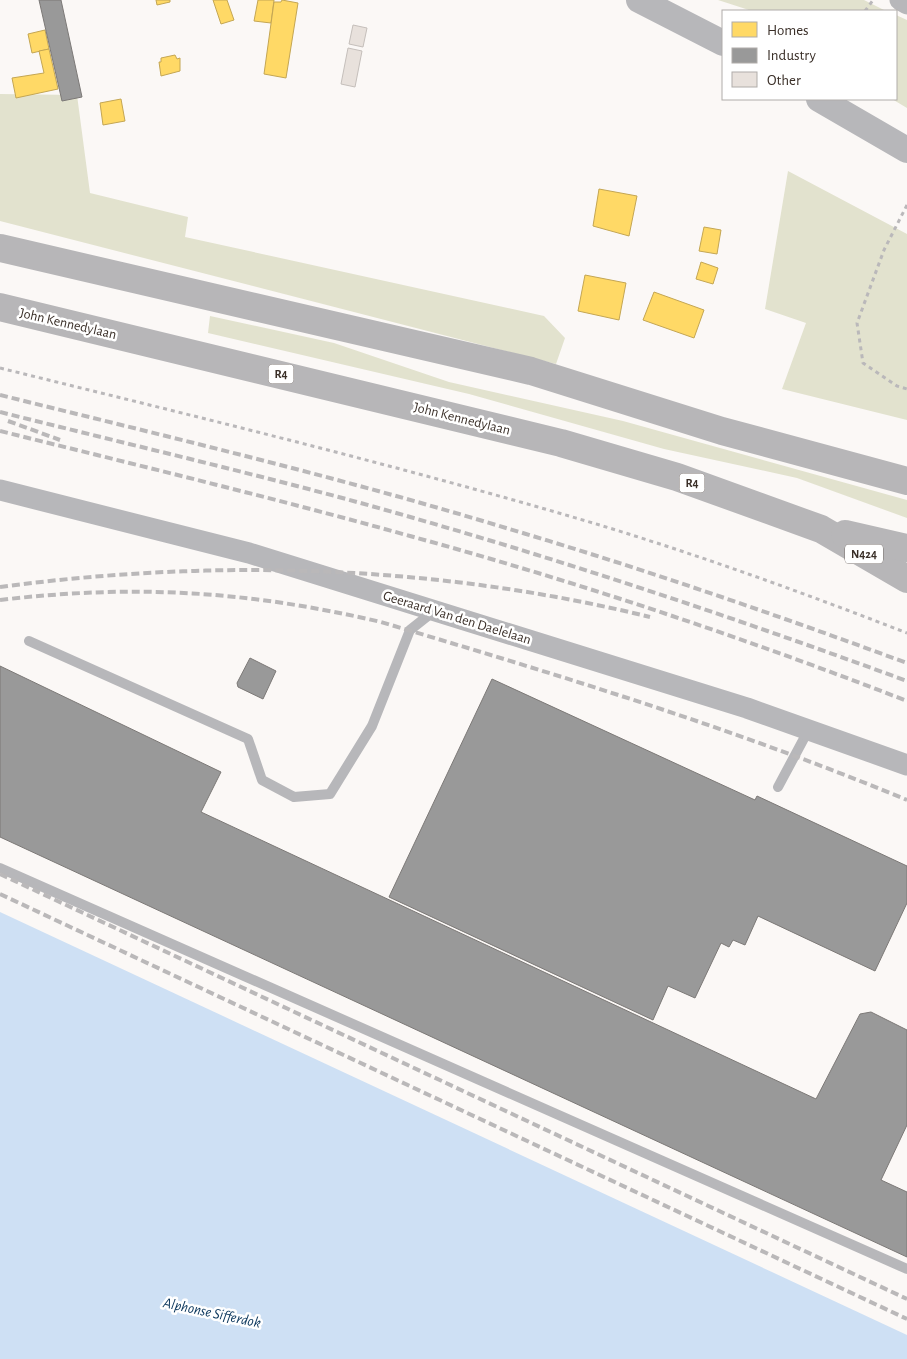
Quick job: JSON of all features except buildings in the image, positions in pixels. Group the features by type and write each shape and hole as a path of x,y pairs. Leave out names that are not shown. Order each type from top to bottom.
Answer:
{"highway":[{"path":"0,248 531,371 722,432 907,481"},
{"name":"John Kennedylaan","path":"0,307 561,443 677,477 821,529 907,579"},
{"name":"R4","path":"821,529 907,548"}],"street":[{"path":"639,0 722,42"},
{"path":"900,0 907,4"},
{"path":"821,100 907,150"},
{"name":"Geeraard Van den Daelelaan","path":"0,490 249,553 747,708 907,766"}],"lane":[{"path":"29,641 248,739 262,780 294,797 330,794 372,726 410,630 435,611"},
{"path":"778,787 809,729"},
{"path":"0,868 907,1269"}],"path":[{"path":"907,206 884,250 857,324 863,363 897,386 907,389"},
{"path":"0,368 350,455 594,523 791,588 907,633"}],"green space":[{"path":"718,0 864,0 884,10 749,10"},
{"path":"897,15 907,20 907,108 894,100 897,100"},
{"path":"0,94 77,95 90,193 188,217 185,237 544,316 565,338 556,364 0,221"},
{"path":"788,171 907,234 907,420 782,389 806,323 765,309"},
{"path":"210,316 334,343 449,382 623,421 907,500 907,518 797,478 664,449 469,394 208,333"}],"water":[{"name":"Alphonse Sifferdok","path":"0,912 907,1335 907,1359 0,1359"}],"railway":[{"path":"0,395 254,458 443,509 657,575 907,663"},
{"path":"0,412 346,499 488,540 698,607 907,681"},
{"path":"8,421 60,440"},
{"path":"0,431 308,508 536,572 723,633 907,701"},
{"path":"0,587 81,578 163,572 245,570 326,572 408,577 489,586 570,600 650,617"},
{"path":"0,600 98,592 192,593 238,597 332,611 381,622 647,704 778,750 907,800"},
{"path":"0,874 907,1299"},
{"path":"0,894 907,1319"}]}
